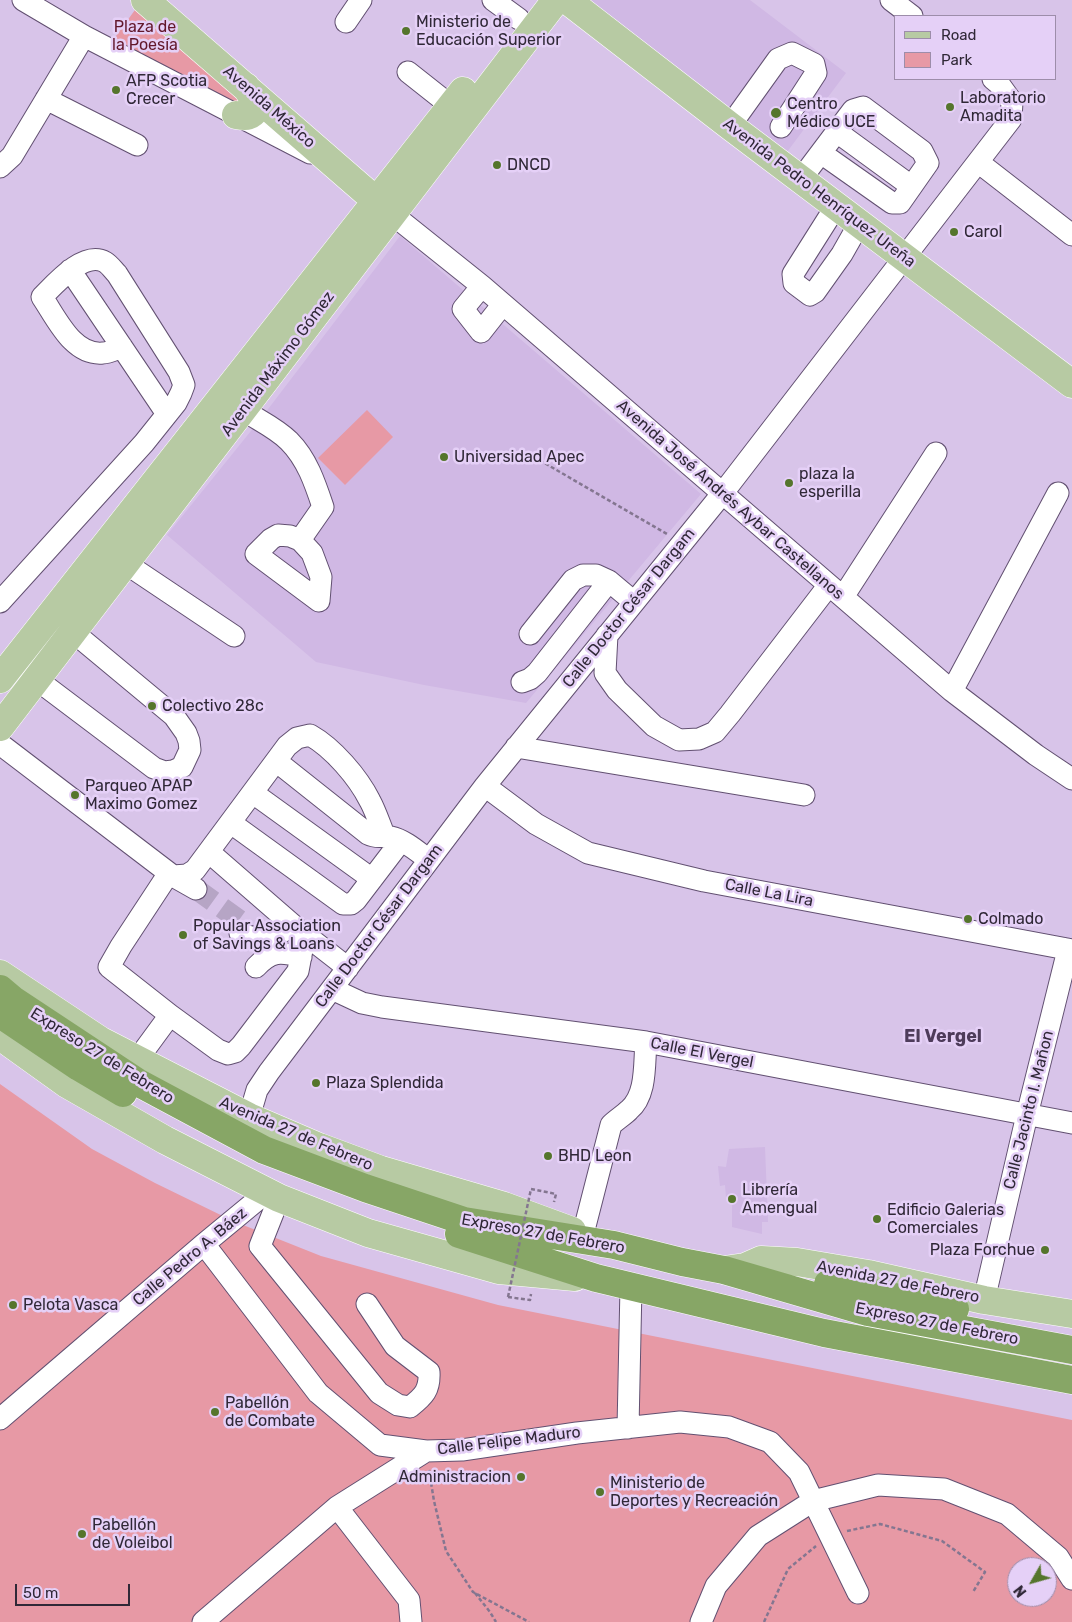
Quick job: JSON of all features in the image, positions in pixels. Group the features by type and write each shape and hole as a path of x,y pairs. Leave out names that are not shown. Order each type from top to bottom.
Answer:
{"highway":[{"name":"Expreso 27 de Febrero","path":"0,989 13,1000 137,1082 264,1150 365,1188 464,1221 614,1245 682,1262 734,1269 868,1312 1072,1350"},
{"name":"Expreso 27 de Febrero","path":"0,1014 79,1067 132,1099 242,1156 380,1212 456,1233 596,1278 824,1333 1072,1380"},
{"path":"734,1269 1072,1333"}],"main road":[{"name":"Avenida México","path":"145,0 384,208"},
{"name":"Avenida Máximo Gómez","path":"0,679 166,468 556,0"},
{"name":"Avenida Pedro Henríquez Ureña","path":"567,0 730,126 1072,384"},
{"name":"Avenida Máximo Gómez","path":"0,727 242,410 384,208 451,106 526,10"},
{"path":"236,115 247,117 253,114 257,108 255,100 246,87"},
{"name":"Avenida 27 de Febrero","path":"0,974 101,1041 249,1117 319,1147 381,1170 504,1206 614,1245"},
{"path":"0,1036 67,1084 166,1140 273,1195 368,1233 499,1270 596,1278"},
{"name":"Avenida 27 de Febrero","path":"734,1269 761,1260 797,1262 868,1274 984,1300 1072,1314"}],"street":[{"path":"23,0 84,36 339,168"},
{"path":"346,22 362,0"},
{"path":"493,0 526,10"},
{"path":"891,0 911,15"},
{"path":"0,168 12,156 84,36"},
{"path":"730,126 778,59 792,52 814,64 816,73 781,127"},
{"path":"408,72 451,106"},
{"name":"Calle Doctor César Dargam","path":"249,1117 257,1090 484,786 722,494 1011,119 1012,102 994,80"},
{"path":"46,99 137,144"},
{"path":"801,179 853,110 863,107 922,151 928,163 900,203 892,203 821,153"},
{"path":"837,132 911,186"},
{"path":"978,162 1072,235"},
{"path":"836,206 793,274 794,283 810,295 816,292 842,254 859,224"},
{"name":"Avenida José Andrés Aybar Castellanos","path":"384,208 482,286 952,691 1036,755 1072,779"},
{"path":"817,237 842,254"},
{"path":"0,602 144,443 168,414 182,393 184,385 179,372 117,274 106,263 99,260 88,261 70,270 42,298 74,344 86,352 104,354 122,347"},
{"path":"70,270 168,414"},
{"path":"482,286 463,309 481,332 503,304"},
{"path":"242,410 289,441 312,474 323,507 300,540"},
{"path":"144,443 166,468"},
{"path":"607,635 605,673 617,690 654,726 679,740 699,739 715,732 836,592 936,454"},
{"path":"952,691 1058,493"},
{"path":"125,563 234,636"},
{"path":"530,634 573,580 583,576 596,575 609,581 634,602"},
{"path":"522,682 530,679 537,673 609,581"},
{"path":"36,679 154,768 165,772 174,771 182,767 188,757 190,740 174,716 73,632"},
{"path":"171,874 187,876 195,870 210,853 287,746 297,738 310,735 321,741 350,770 393,839"},
{"path":"0,744 171,874 196,889"},
{"path":"516,747 804,795"},
{"path":"276,762 368,834 376,838 393,839 429,860"},
{"name":"Calle La Lira","path":"484,786 536,824 588,853 704,881 1070,950"},
{"path":"253,793 372,879"},
{"path":"231,823 343,904 351,904 372,879 393,839"},
{"path":"210,853 295,926 348,968"},
{"path":"171,874 121,946 109,967 218,1050 228,1054 234,1052 298,970 301,956 295,926"},
{"path":"243,929 252,939 278,934 295,926"},
{"name":"Calle Jacinto I. Mañon","path":"984,1300 1027,1115 1070,950"},
{"path":"256,967 267,956 287,953 301,956"},
{"name":"Calle El Vergel","path":"332,989 362,1003 382,1007 646,1042 1072,1122"},
{"path":"137,1060 170,1015"},
{"path":"583,1234 611,1125 630,1110 641,1094 646,1042"},
{"path":"273,1195 260,1246 379,1393 398,1405 410,1407 422,1397 430,1384 429,1372 395,1346 366,1304"},
{"name":"Calle Pedro A. Báez","path":"0,1419 204,1244 273,1195"},
{"name":"Calle Felipe Maduro","path":"204,1244 318,1393 380,1445 426,1451 462,1450 577,1433 680,1422 729,1428 770,1442 798,1472 858,1593"},
{"path":"628,1428 631,1286"},
{"path":"203,1622 337,1507 426,1451"},
{"path":"701,1622 716,1586 758,1536 813,1502 878,1485 944,1489 1007,1514 1058,1557 1072,1579"},
{"path":"337,1507 409,1600 411,1622"}],"path":[{"path":"534,457 682,543"},
{"path":"530,1300 508,1297 530,1190 556,1194"},
{"path":"426,1451 434,1501 446,1551 473,1592 496,1622"},
{"path":"764,1622 788,1569 829,1535 880,1524 942,1541 949,1546 984,1572 973,1592"},
{"path":"473,1592 529,1622"}],"shaded area":[{"name":"Centro Médico UCE","path":"587,0 750,0 846,73 787,152"},
{"name":"Universidad Apec","path":"400,236 701,494 526,703 424,685 316,662 167,535 259,421"},
{"path":"765,1147 768,1222 762,1222 762,1234 732,1227 732,1199 726,1197 725,1185 720,1186 718,1166 726,1167 729,1149"}],"green space":[{"name":"Plaza de la Poesía","path":"140,3 238,86 241,107 111,43"},
{"path":"367,410 393,437 345,485 318,458"},
{"path":"0,1084 92,1149 155,1183 233,1221 321,1256 498,1305 1072,1420 1072,1622 0,1622"}],"tunnel":[{"path":"196,889 246,925"}],"place":[{"name":"Ministerio de Educación Superior","path":"406,31"},
{"name":"AFP Scotia Crecer","path":"116,90"},
{"name":"Laboratorio Amadita","path":"950,107"},
{"name":"Centro Médico UCE","path":"776,113"},
{"name":"DNCD","path":"497,165"},
{"name":"Carol","path":"954,232"},
{"name":"Universidad Apec","path":"444,457"},
{"name":"plaza la esperilla","path":"789,483"},
{"name":"Colectivo 28c","path":"152,706"},
{"name":"Parqueo APAP Maximo Gomez","path":"75,795"},
{"name":"Colmado","path":"968,919"},
{"name":"Popular Association of Savings & Loans","path":"183,935"},
{"name":"Plaza Splendida","path":"316,1083"},
{"name":"BHD Leon","path":"548,1156"},
{"name":"Librería Amengual","path":"732,1199"},
{"name":"Edificio Galerias Comerciales","path":"877,1219"},
{"name":"Plaza Forchue","path":"1045,1250"},
{"name":"Pelota Vasca","path":"13,1305"},
{"name":"Pabellón de Combate","path":"215,1412"},
{"name":"Administracion","path":"521,1477"},
{"name":"Ministerio de Deportes y Recreación","path":"600,1492"},
{"name":"Pabellón de Voleibol","path":"82,1534"}],"district":[{"name":"El Vergel","path":"943,1037"}]}
